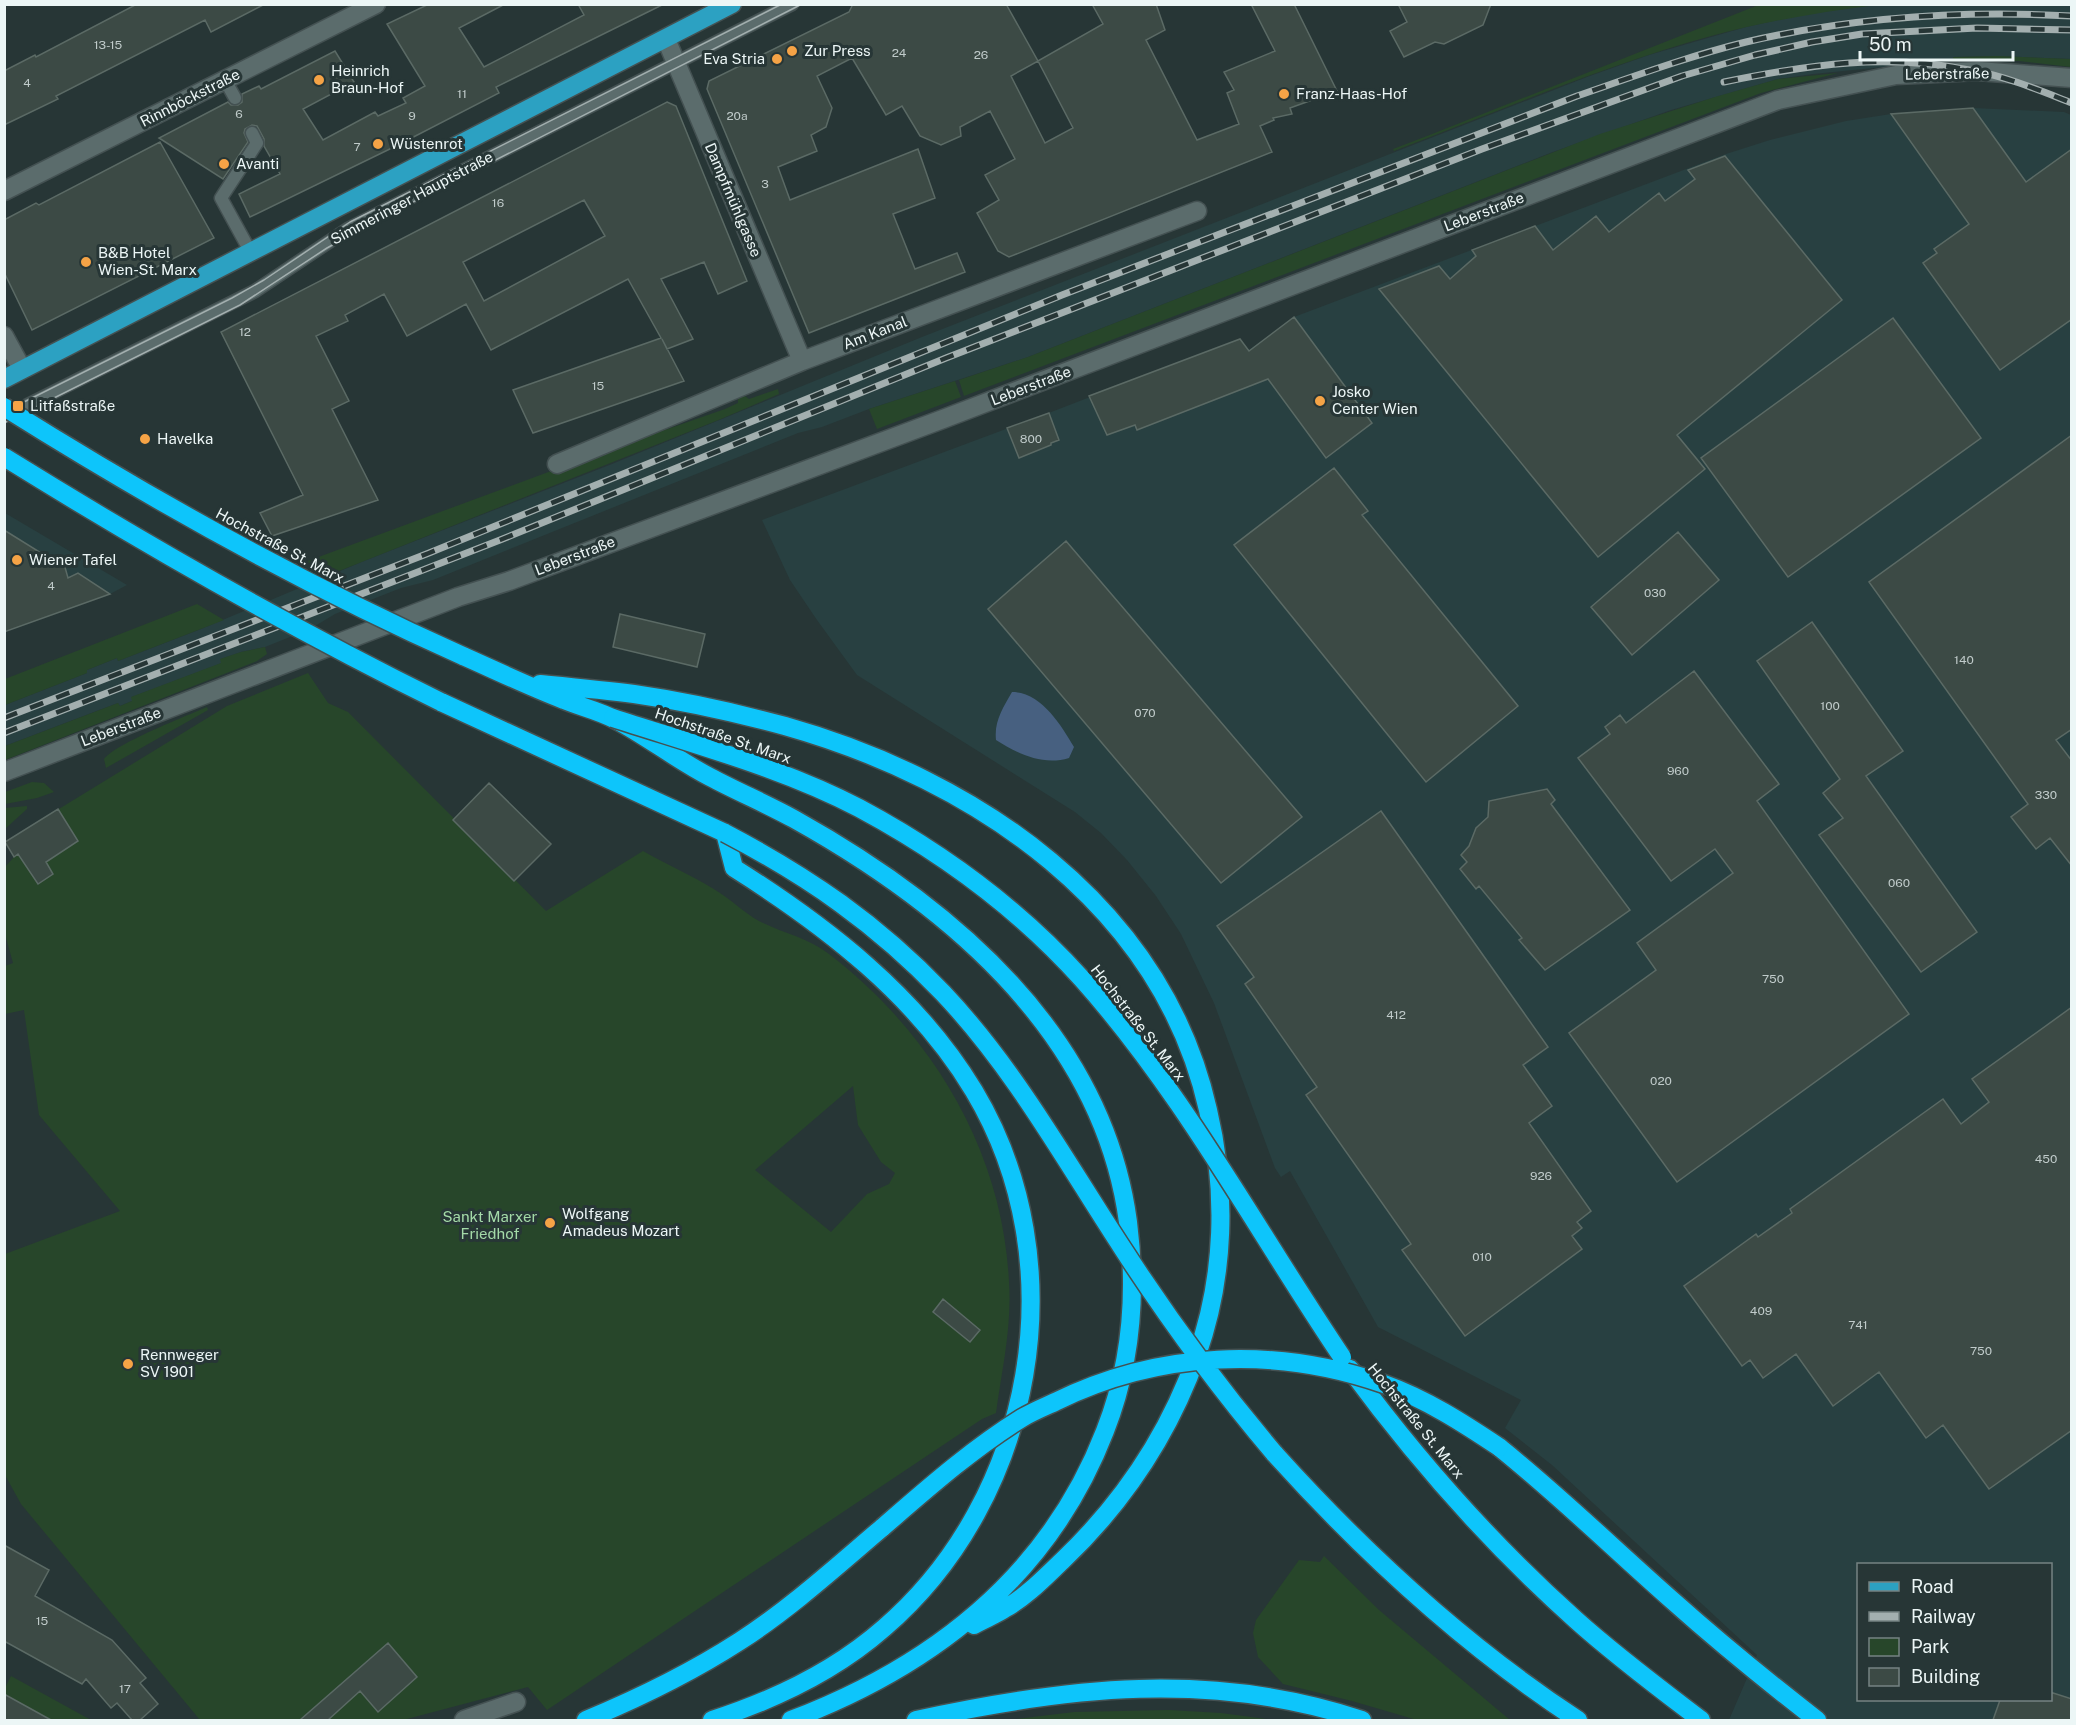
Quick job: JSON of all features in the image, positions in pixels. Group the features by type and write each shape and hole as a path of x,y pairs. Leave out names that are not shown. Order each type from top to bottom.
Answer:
{"highway":[{"name":"Hochstraße St. Marx","path":"4,407 170,507 378,618 520,682 613,718 806,784 857,807 948,861 1016,915 1081,979 1141,1053 1200,1137 1294,1286 1342,1357 1424,1464 1498,1546 1553,1599 1619,1657 1701,1720"},
{"path":"4,457 188,567 370,667 725,833 779,862 847,907 906,957 944,994 978,1033 1024,1096 1123,1250 1197,1359 1274,1453 1356,1540 1436,1613 1516,1677 1578,1720"},
{"path":"520,682 638,694 743,716 829,740 876,757 916,776 978,809 1025,840 1097,903 1150,971 1174,1011 1192,1052 1205,1094 1215,1137 1221,1186 1218,1266 1202,1340 1189,1377 1175,1410 1133,1481 1105,1516 1042,1580 1008,1607 948,1638"},
{"path":"613,718 708,776 795,820 887,877 955,929 1003,975 1031,1006 1058,1042 1085,1087 1117,1169 1126,1210 1131,1257 1132,1301 1122,1377 1108,1425 1088,1471 1061,1518 1006,1586 948,1638 922,1656 881,1678 812,1713 791,1720"},
{"path":"712,1720 741,1711 793,1688 841,1662 885,1628 924,1589 957,1546 985,1499 1016,1418 1030,1340 1031,1287 1025,1231 1014,1184 997,1136 975,1092 918,1016 886,983 816,923 783,898 734,867 725,833"},
{"path":"586,1720 661,1686 741,1640 806,1592 977,1449 1024,1417 1075,1392 1120,1375 1175,1363 1233,1358 1286,1361 1336,1370 1385,1385 1449,1414 1499,1447 1549,1488 1682,1609 1749,1667 1817,1720"},
{"path":"915,1720 1021,1699 1121,1688 1179,1688 1268,1697 1362,1720"}],"main road":[{"name":"Simmeringer Hauptstraße","path":"4,379 732,4"}],"street":[{"name":"Rinnböckstraße","path":"4,191 376,4"},
{"name":"Dampfmühlgasse","path":"666,39 802,361"},
{"name":"Leberstraße","path":"4,772 447,601 509,581 943,419 1778,100 1896,75 1978,71 2072,78"},
{"name":"Am Kanal","path":"557,464 802,361 1197,211"},
{"path":"4,336 22,369"},
{"path":"464,1720 516,1702"}],"lane":[{"name":"Simmeringer Hauptstraße","path":"4,417 255,291 348,229 792,4"},
{"path":"225,80 235,98"},
{"path":"250,251 221,198 257,143 252,133"}],"shaded area":[{"path":"1877,4 2071,5 2071,59 1954,57 1954,60 1813,74 1778,79 1671,110 1550,153 1028,357 869,409 822,427 798,433 433,580 401,588 335,614 310,629 265,647 221,659 222,663 132,697 132,701 120,706 118,703 5,746 5,705 87,673 87,670 117,658 118,661 201,629 364,561 612,464 922,337 1587,77 1649,55 1746,27 1801,15"},
{"path":"1973,108 2064,112 2071,115 2071,1720 1729,1720 1757,1655 1552,1465 1505,1428 1521,1400 1378,1327 1290,1171 1281,1177 1275,1168 1214,1003 1181,934 1156,896 1127,860 1101,833 1075,812 857,675 790,580 762,520 1240,339 1249,350 1294,317 1726,154 1770,140 1846,121 1891,114"},
{"path":"5,513 127,585 110,594 5,632"}],"green space":[{"path":"1761,4 1877,5 1773,21 1711,36 1631,61 1394,151 1393,149 1427,136"},
{"path":"1953,57 2071,59 2071,67 2019,61 1954,60"},
{"path":"1838,73 1761,93 964,396 959,380 1028,357 1600,134 1778,79"},
{"path":"955,381 961,397 877,429 869,409"},
{"path":"778,389 779,394 721,419 329,575 305,562 725,409 738,403 738,398 745,396 749,399"},
{"path":"197,604 224,620 118,661 117,658 87,670 87,673 5,705 5,679"},
{"path":"265,647 267,654 257,661 5,760 5,746 118,703 120,706 132,701 131,697 221,663 220,659"},
{"name":"Sankt Marxer Friedhof","path":"308,673 328,703 348,712 546,911 643,851 713,889 759,921 821,948 866,985 900,1020 930,1058 955,1098 977,1141 993,1187 1004,1234 1010,1299 1006,1348 996,1413 982,1419 547,1710 528,1687 403,1720 200,1720 21,1504 5,1475 5,1254 120,1211 39,1115 24,1010 5,1014 5,966 13,963 5,934 5,867 14,857 5,842 227,706","holes":["853,1086 858,1125 881,1162 895,1173 889,1184 867,1194 831,1232 755,1170"]},
{"path":"207,707 208,710 106,768 104,759 122,746"},
{"path":"32,782 44,783 54,792 5,804 5,792"},
{"path":"27,806 27,809 5,829 5,808"},
{"path":"1324,1556 1379,1610 1510,1720 1417,1720 1283,1684 1258,1657 1253,1633 1256,1620 1299,1560 1320,1562"},
{"path":"11,1676 91,1720 51,1720 5,1694 5,1688"},
{"path":"1169,1710 1221,1713 1273,1720 1008,1720 1074,1712"}],"water":[{"path":"1012,692 1022,693 1032,698 1049,711 1074,747 1069,758 1040,760 1013,750 996,740 1002,709"}],"building":[{"path":"137,4 265,4 211,32 205,20 56,96 58,99 4,125 4,71 35,55 36,57"},
{"path":"429,4 505,4 459,28 484,67 584,15 578,4 664,4 496,87 499,93 396,146 250,217 239,194 280,174 264,146 264,139 257,126 252,125 245,129 244,133 248,142 223,179 159,138 228,102 231,105 238,105 242,102 242,94 259,86 261,89 335,51 354,82 303,109 323,140 375,112 378,116 406,103 403,98 425,86 387,24"},
{"path":"853,4 1006,4 1038,61 1103,24 1092,4 1156,4 1165,30 1146,40 1197,140 1239,124 1227,93 1234,90 1224,72 1275,51 1251,4 1294,4 1337,91 1290,108 1292,114 1273,118 1274,120 1260,126 1272,152 1009,257 998,251 977,213 999,200 985,175 1015,159 990,111 960,127 961,136 941,145 920,136 902,106 886,115 852,58 817,76 832,108 826,127 811,135 817,151 778,167 790,200 918,149 935,198 893,214 915,269 957,253 965,272 809,333 707,89 709,81 849,12","holes":["1038,61 1073,128 1045,143 1011,76"]},
{"path":"1398,4 1491,4 1483,25 1444,44 1435,42 1404,57 1390,31 1407,22"},
{"path":"667,102 676,106 747,281 718,294 704,262 661,279 693,339 667,349 684,381 533,433 513,390 661,338 628,279 491,350 466,304 407,336 384,294 345,315 348,321 316,336 349,401 332,409 378,500 272,536 260,513 303,495 221,332","holes":["584,200 605,236 484,301 463,262"]},
{"path":"1973,108 2026,182 2072,149 2072,319 2000,370 1923,263 1937,253 1934,249 1969,224 1891,114"},
{"name":"B&B Hotel Wien-St. Marx","path":"160,142 214,238 32,330 4,272 4,220 36,203 39,205"},
{"path":"1725,156 1842,300 1677,435 1705,469 1598,557 1379,289 1439,266 1450,279 1476,256 1472,250 1535,226 1553,250 1596,216 1609,232 1659,193 1665,201 1695,179 1688,170"},
{"path":"1294,317 1372,423 1326,458 1268,379 1137,430 1135,425 1107,435 1089,396 1240,339 1249,351"},
{"path":"1893,318 1981,438 1788,577 1701,458"},
{"path":"1049,413 1059,440 1019,458 1007,428"},
{"path":"2072,435 2072,729 2056,740 2072,761 2072,866 2050,838 2036,849 2011,817 2028,804 1869,582"},
{"path":"1334,468 1368,511 1362,515 1518,706 1426,782 1234,545"},
{"path":"4,530 57,563 63,560 68,578 78,573 110,594 4,632"},
{"path":"1678,532 1719,580 1632,655 1591,607"},
{"path":"1066,541 1302,817 1221,883 988,609"},
{"path":"620,614 705,634 697,667 613,647"},
{"path":"1812,622 1903,751 1866,776 1977,932 1921,972 1819,835 1843,818 1823,793 1840,779 1757,661"},
{"path":"1694,671 1779,784 1757,801 1909,1014 1677,1182 1569,1033 1656,970 1637,943 1733,873 1715,849 1671,881 1578,758 1610,734 1605,727 1620,715 1626,723"},
{"path":"489,783 551,844 514,881 453,820"},
{"path":"1547,789 1555,800 1551,804 1630,910 1545,970 1519,940 1522,938 1479,886 1476,889 1460,869 1467,862 1461,855 1469,846 1476,828 1488,817 1489,801"},
{"path":"58,809 78,841 46,862 53,874 38,884 18,854 14,857 5,842"},
{"path":"1381,811 1548,1047 1523,1065 1552,1106 1529,1123 1591,1211 1577,1222 1582,1228 1572,1236 1582,1249 1465,1336 1402,1250 1411,1244 1306,1095 1317,1087 1245,984 1254,977 1217,926"},
{"path":"2072,1007 2072,1430 1989,1489 1943,1425 1926,1438 1879,1372 1833,1406 1796,1354 1763,1378 1750,1360 1742,1366 1684,1286 1756,1234 1758,1237 1792,1213 1790,1209 1943,1099 1961,1124 1989,1102 1972,1079"},
{"path":"943,1299 980,1330 970,1342 933,1312"},
{"path":"4,1545 49,1570 35,1596 112,1640 146,1678 140,1683 158,1704 140,1720 132,1720 117,1703 111,1708 86,1679 82,1684 4,1641"},
{"path":"388,1643 417,1677 378,1712 360,1691 328,1720 300,1720"},
{"path":"2052,1693 2072,1699 2072,1720 1993,1720 2000,1701 2052,1701"},
{"path":"4,1694 51,1720 4,1720"}],"tram line":[{"path":"4,412 232,298 264,280 350,222 782,4"},
{"path":"4,423 240,305 327,248 370,224 802,4"}],"railway":[{"path":"4,718 429,553 1062,295 1577,96 1640,74 1746,42 1786,33 1867,21 1949,15 2072,16"},
{"path":"4,733 500,540 946,358 1482,149 1682,76 1755,55 1862,34 1977,28 2072,30"},
{"path":"1724,82 1819,66 1849,63 1911,63 1942,66 2000,77 2072,103"}],"place":[{"name":"Zur Press","path":"792,51"},
{"name":"Eva Stria","path":"777,59"},
{"name":"Heinrich Braun-Hof","path":"319,80"},
{"name":"Franz-Haas-Hof","path":"1284,94"},
{"name":"Wüstenrot","path":"378,144"},
{"name":"Avanti","path":"224,164"},
{"name":"B&B Hotel Wien-St. Marx","path":"86,262"},
{"name":"Josko Center Wien","path":"1320,401"},
{"name":"Litfaßstraße","path":"18,406"},
{"name":"Havelka","path":"145,439"},
{"name":"Wiener Tafel","path":"17,560"},
{"name":"Wolfgang Amadeus Mozart","path":"550,1223"},
{"name":"Rennweger SV 1901","path":"128,1364"}]}
